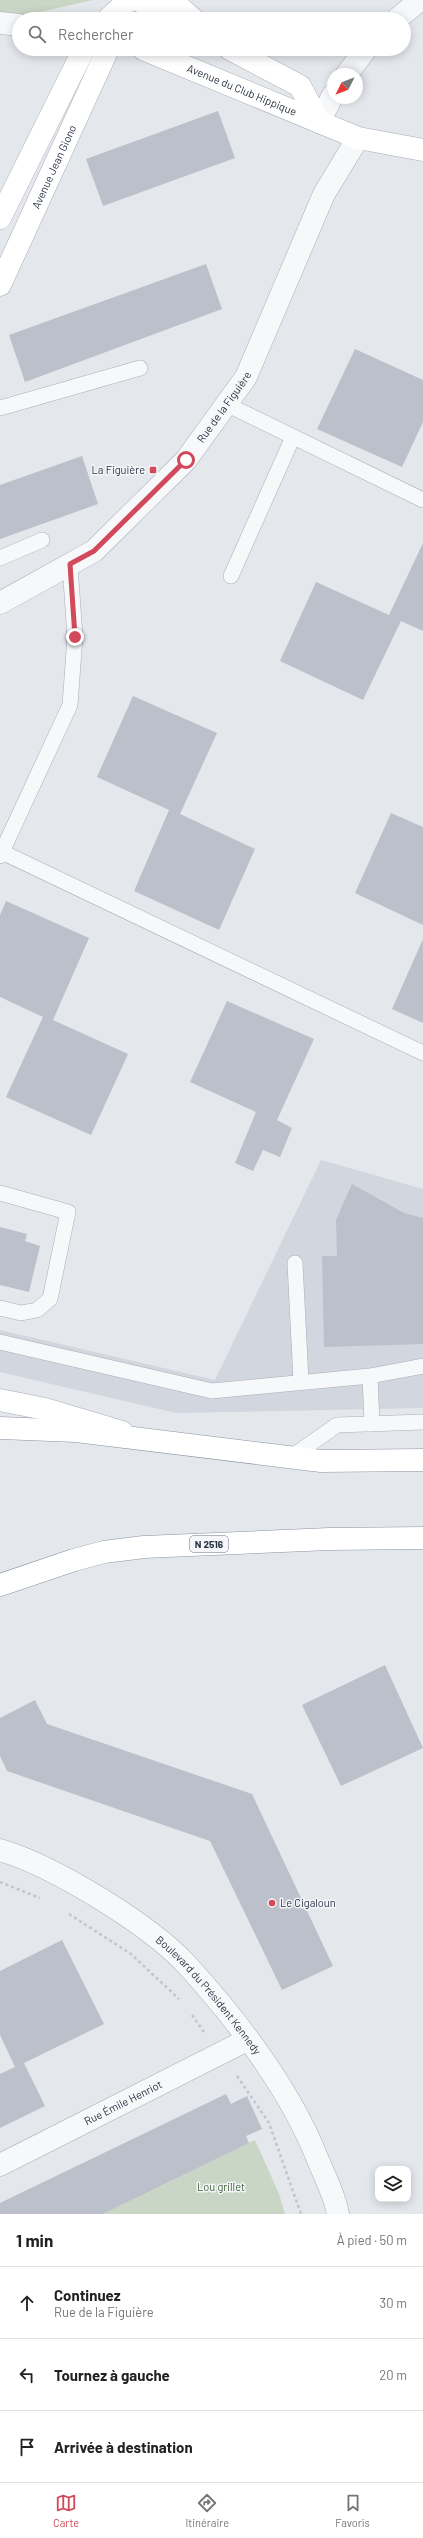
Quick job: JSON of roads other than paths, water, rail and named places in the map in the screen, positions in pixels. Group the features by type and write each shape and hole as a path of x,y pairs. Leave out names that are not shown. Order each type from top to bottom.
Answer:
{"main road":[{"path":"101,12 107,0"},
{"path":"116,12 130,0"},
{"path":"124,12 130,0"},
{"path":"138,0 161,12"},
{"path":"170,0 185,12"},
{"path":"0,218 81,56"},
{"name":"Avenue Jean Giono","path":"0,285 105,56"},
{"name":"Avenue du Club Hippique","path":"160,56 358,138 423,150"},
{"name":"Avenue du Club Hippique","path":"243,56 300,86 320,122"},
{"path":"0,1400 44,1408 80,1418 150,1442"},
{"path":"0,1428 76,1432 150,1442 321,1461 423,1460"},
{"name":"N 2516","path":"0,1585 74,1560 104,1552 144,1547 329,1539 423,1538"}],"street":[{"path":"389,12 398,0"},
{"path":"405,12 420,0"},
{"path":"0,23 12,24"},
{"path":"352,68 361,56"},
{"path":"320,122 329,104"},
{"name":"Rue de la Figuière","path":"0,603 94,551 186,460 246,377 324,194 358,138"},
{"name":"Boulevard du Président Kennedy","path":"0,1850 23,1857 95,1897 140,1926 186,1964 278,2082 307,2132 338,2214"},
{"name":"Rue Émile Henriot","path":"0,2164 246,2040"}],"lane":[{"path":"0,408 140,368"},
{"path":"226,404 423,500"},
{"path":"231,576 293,437"},
{"path":"0,558 42,540"},
{"path":"70,564 75,637 70,705 1,854 423,1052"},
{"path":"0,1193 68,1212 50,1299 37,1310 21,1314 0,1308"},
{"path":"295,1263 301,1381"},
{"path":"0,1342 212,1391 301,1381 370,1376 423,1366"},
{"path":"370,1376 372,1424"},
{"path":"290,1458 337,1425 423,1422"}],"place":[{"name":"La Figuière","path":"153,470"},
{"name":"Le Cigaloun","path":"272,1903"}],"park label":[{"name":"Lou grillet","path":"221,2187"}]}
